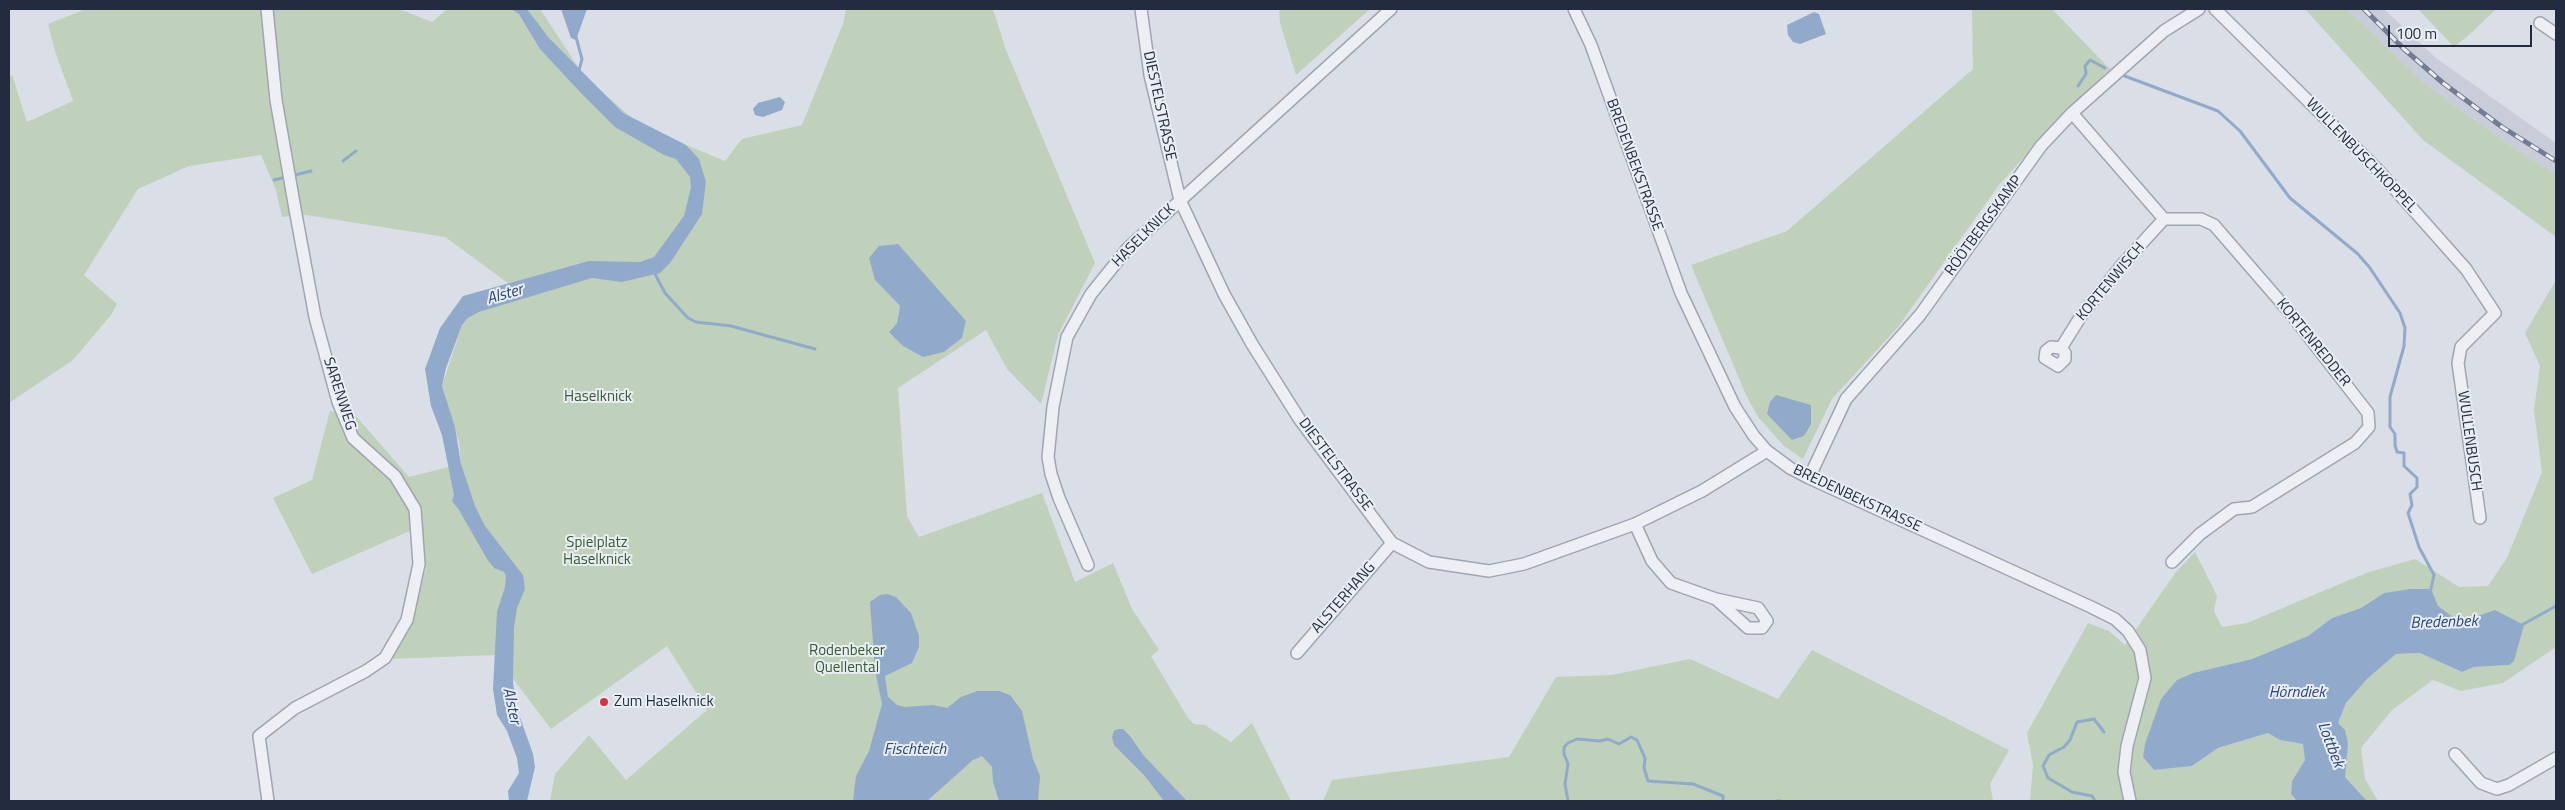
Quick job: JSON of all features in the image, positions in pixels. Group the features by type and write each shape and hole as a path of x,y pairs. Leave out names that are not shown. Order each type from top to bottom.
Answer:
{"street":[{"name":"SARENWEG","path":"267,9 276,100 289,177 315,317 338,402 354,438 395,476 415,508 419,564 407,620 385,658 366,671 295,708 259,736 268,801"},
{"name":"DIESTELSTRASSE","path":"1141,9 1150,75 1180,200 1224,294 1252,344 1300,420 1392,543 1428,562 1490,571 1524,564 1635,524 1702,491 1768,451"},
{"name":"HASELKNICK","path":"1088,566 1059,498 1051,474 1048,457 1053,407 1067,337 1091,294 1128,248 1391,9"},
{"name":"BREDENBEKSTRASSE","path":"1574,9 1591,45 1681,293 1735,407 1754,436 1768,451 1790,468 1809,478 2115,618 2136,642 2143,662 2145,678 2131,731 2124,772 2130,801"},
{"name":"RÖÖTBERGSKAMP","path":"1809,478 1846,399 1920,315 2041,146 2072,113 2164,31 2199,9"},
{"name":"WULLENBUSCHKOPPEL","path":"2215,9 2377,169 2466,269 2495,313 2461,347 2458,363"},
{"path":"2540,24 2556,34"},
{"path":"2072,113 2164,220"},
{"name":"KORTENREDDER","path":"2164,220 2201,219 2214,225 2291,314 2364,406 2368,413 2370,427 2355,443 2252,507 2234,509 2200,534 2172,562"},
{"name":"KORTENWISCH","path":"2061,348 2081,316 2121,266 2164,220"},
{"name":"WULLENBUSCH","path":"2458,363 2480,518"},
{"path":"1635,524 1652,561 1670,582 1716,599"},
{"name":"ALSTERHANG","path":"1297,653 1392,543"},
{"path":"2455,754 2481,783 2497,788 2508,786 2556,758"}],"shaded area":[{"path":"2347,9 2384,9 2436,58 2556,143 2556,175 2504,141 2426,85"}],"green space":[{"name":"Rodenbeker Quellental","path":"86,9 399,9 432,22 447,9 540,9 584,76 632,118 686,145 725,161 742,139 802,125 843,24 846,9 993,9 1006,50 1095,263 1058,335 1041,404 1007,369 986,330 898,388 907,516 919,537 1042,493 1075,582 1113,563 1132,609 1159,650 1151,656 1188,718 1194,724 1205,725 1231,742 1252,723 1291,801 550,801 555,774 589,735 626,780 707,710 667,646 551,729 495,655 390,659 412,620 426,568 421,526 312,574 273,498 312,480 330,411 356,416 409,477 461,464 459,442 442,386 462,325 468,318 479,312 565,285 508,283 445,237 306,215 282,217 276,190 261,155 189,166 138,189 84,275 117,304 111,315 73,360 9,403 9,77 12,75 27,122 73,101 55,51 48,24","holes":["875,280 966,321 962,338 944,352 889,331 897,323 900,306"]},
{"path":"1279,9 1370,9 1296,75 1280,23"},
{"path":"1972,9 2052,9 2110,69 2062,115 1999,185 1898,327 1832,399 1803,459 1784,446 1758,417 1746,395 1691,265 1787,231 1973,69"},
{"path":"2305,9 2347,9 2426,85 2504,141 2556,175 2556,237 2423,140"},
{"path":"2418,9 2496,9 2454,47"},
{"path":"2556,280 2556,647 2503,683 2461,691 2433,680 2392,710 2361,748 2365,779 2378,801 2367,801 2345,777 2338,723 2346,703 2367,679 2396,654 2420,653 2462,672 2474,667 2509,665 2495,610 2462,621 2410,589 2384,593 2361,608 2332,618 2308,636 2252,659 2193,673 2156,715 2143,757 2154,770 2192,766 2218,748 2268,733 2280,740 2303,744 2305,760 2292,781 2291,794 2297,801 2030,801 2033,765 2027,733 2088,623 2109,631 2125,645 2176,572 2195,552 2217,596 2214,611 2222,627 2247,623 2366,573 2415,559 2459,587 2488,586 2507,558 2542,472 2534,410 2540,366 2525,333"},
{"path":"1812,650 2009,750 1990,784 1993,801 1323,801 1332,780 1509,757 1556,677 1612,675 1690,659 1778,699"}],"water":[{"name":"Alster","path":"511,9 527,9 548,37 623,113 686,145 699,159 706,182 702,214 670,263 660,273 622,282 592,278 479,312 468,318 462,325 446,368 442,386 455,427 461,464 475,506 485,526 523,575 525,589 517,608 514,627 513,682 516,706 533,754 535,767 527,801 509,801 508,791 519,773 517,758 507,731 497,715 493,689 497,612 505,587 506,576 504,572 494,568 487,559 452,501 454,495 442,435 431,406 425,369 440,328 463,296 589,261 640,262 654,257 684,216 691,187 690,177 676,159 664,155 615,127 540,49 519,14"},
{"path":"561,9 587,9 576,40 571,38"},
{"path":"1814,12 1819,14 1826,34 1800,44 1793,42 1788,35 1787,25"},
{"path":"780,97 785,102 782,110 763,117 755,115 753,109 758,103"},
{"path":"898,244 966,321 962,338 944,352 923,357 903,346 889,332 897,323 900,306 875,280 869,258 879,246"},
{"path":"1776,395 1811,405 1811,424 1804,436 1792,440 1767,414 1770,402"},
{"name":"Hörndiek","path":"2410,589 2431,589 2438,606 2462,621 2495,610 2524,625 2514,661 2509,665 2474,667 2462,672 2420,653 2396,654 2367,679 2346,703 2338,723 2345,730 2348,744 2345,777 2367,801 2297,801 2291,794 2292,781 2305,760 2303,744 2280,740 2268,733 2218,748 2192,766 2154,770 2143,757 2145,744 2161,699 2177,680 2193,673 2252,659 2308,636 2332,618 2361,608 2384,593"},
{"name":"Fischteich","path":"887,594 896,597 911,613 919,636 919,647 912,663 885,676 888,697 897,705 905,707 933,705 947,708 961,697 977,691 999,691 1010,695 1022,711 1033,759 1040,776 1038,801 999,801 993,782 992,767 982,756 973,760 927,801 853,801 856,776 869,751 882,704 875,670 870,602 880,595"},
{"path":"1123,729 1130,736 1144,756 1187,801 1164,801 1144,775 1114,745 1112,737 1114,731"}],"waterway":[{"path":"576,37 582,59 578,74"},
{"path":"2078,86 2086,74 2085,66 2090,60 2105,68"},
{"path":"2122,75 2218,111 2240,131 2290,198 2358,254 2370,268 2400,313 2405,328 2404,346 2390,397 2390,427 2395,434 2397,452 2404,453 2404,466 2417,478 2417,487 2410,494 2412,505 2408,513 2419,547 2434,575 2431,589"},
{"path":"343,161 356,151"},
{"path":"274,180 311,171"},
{"path":"654,272 665,293 688,318 696,322 731,326 815,349"},
{"name":"Bredenbek","path":"2520,626 2556,606"},
{"name":"Bredenbek","path":"2095,801 2092,796 2072,792 2048,778 2043,766 2049,755 2064,747 2070,740 2077,722 2094,719 2104,732"},
{"name":"Bredenbek","path":"1568,801 1565,784 1568,764 1564,754 1564,747 1577,739 1600,741 1608,739 1619,744 1631,737 1637,740 1645,758 1644,768 1648,781 1693,784 1723,796 1723,801"},
{"name":"Bredenbek","path":"1776,801 1781,801"}],"railway":[{"path":"2364,9 2404,49 2443,83 2502,127 2556,161"}],"place":[{"name":"Zum Haselknick","path":"604,702"}],"park label":[{"name":"Haselknick","path":"598,397"},
{"name":"Spielplatz Haselknick","path":"597,552"}],"water label":[{"name":"Lottbek","path":"2330,745"}]}
